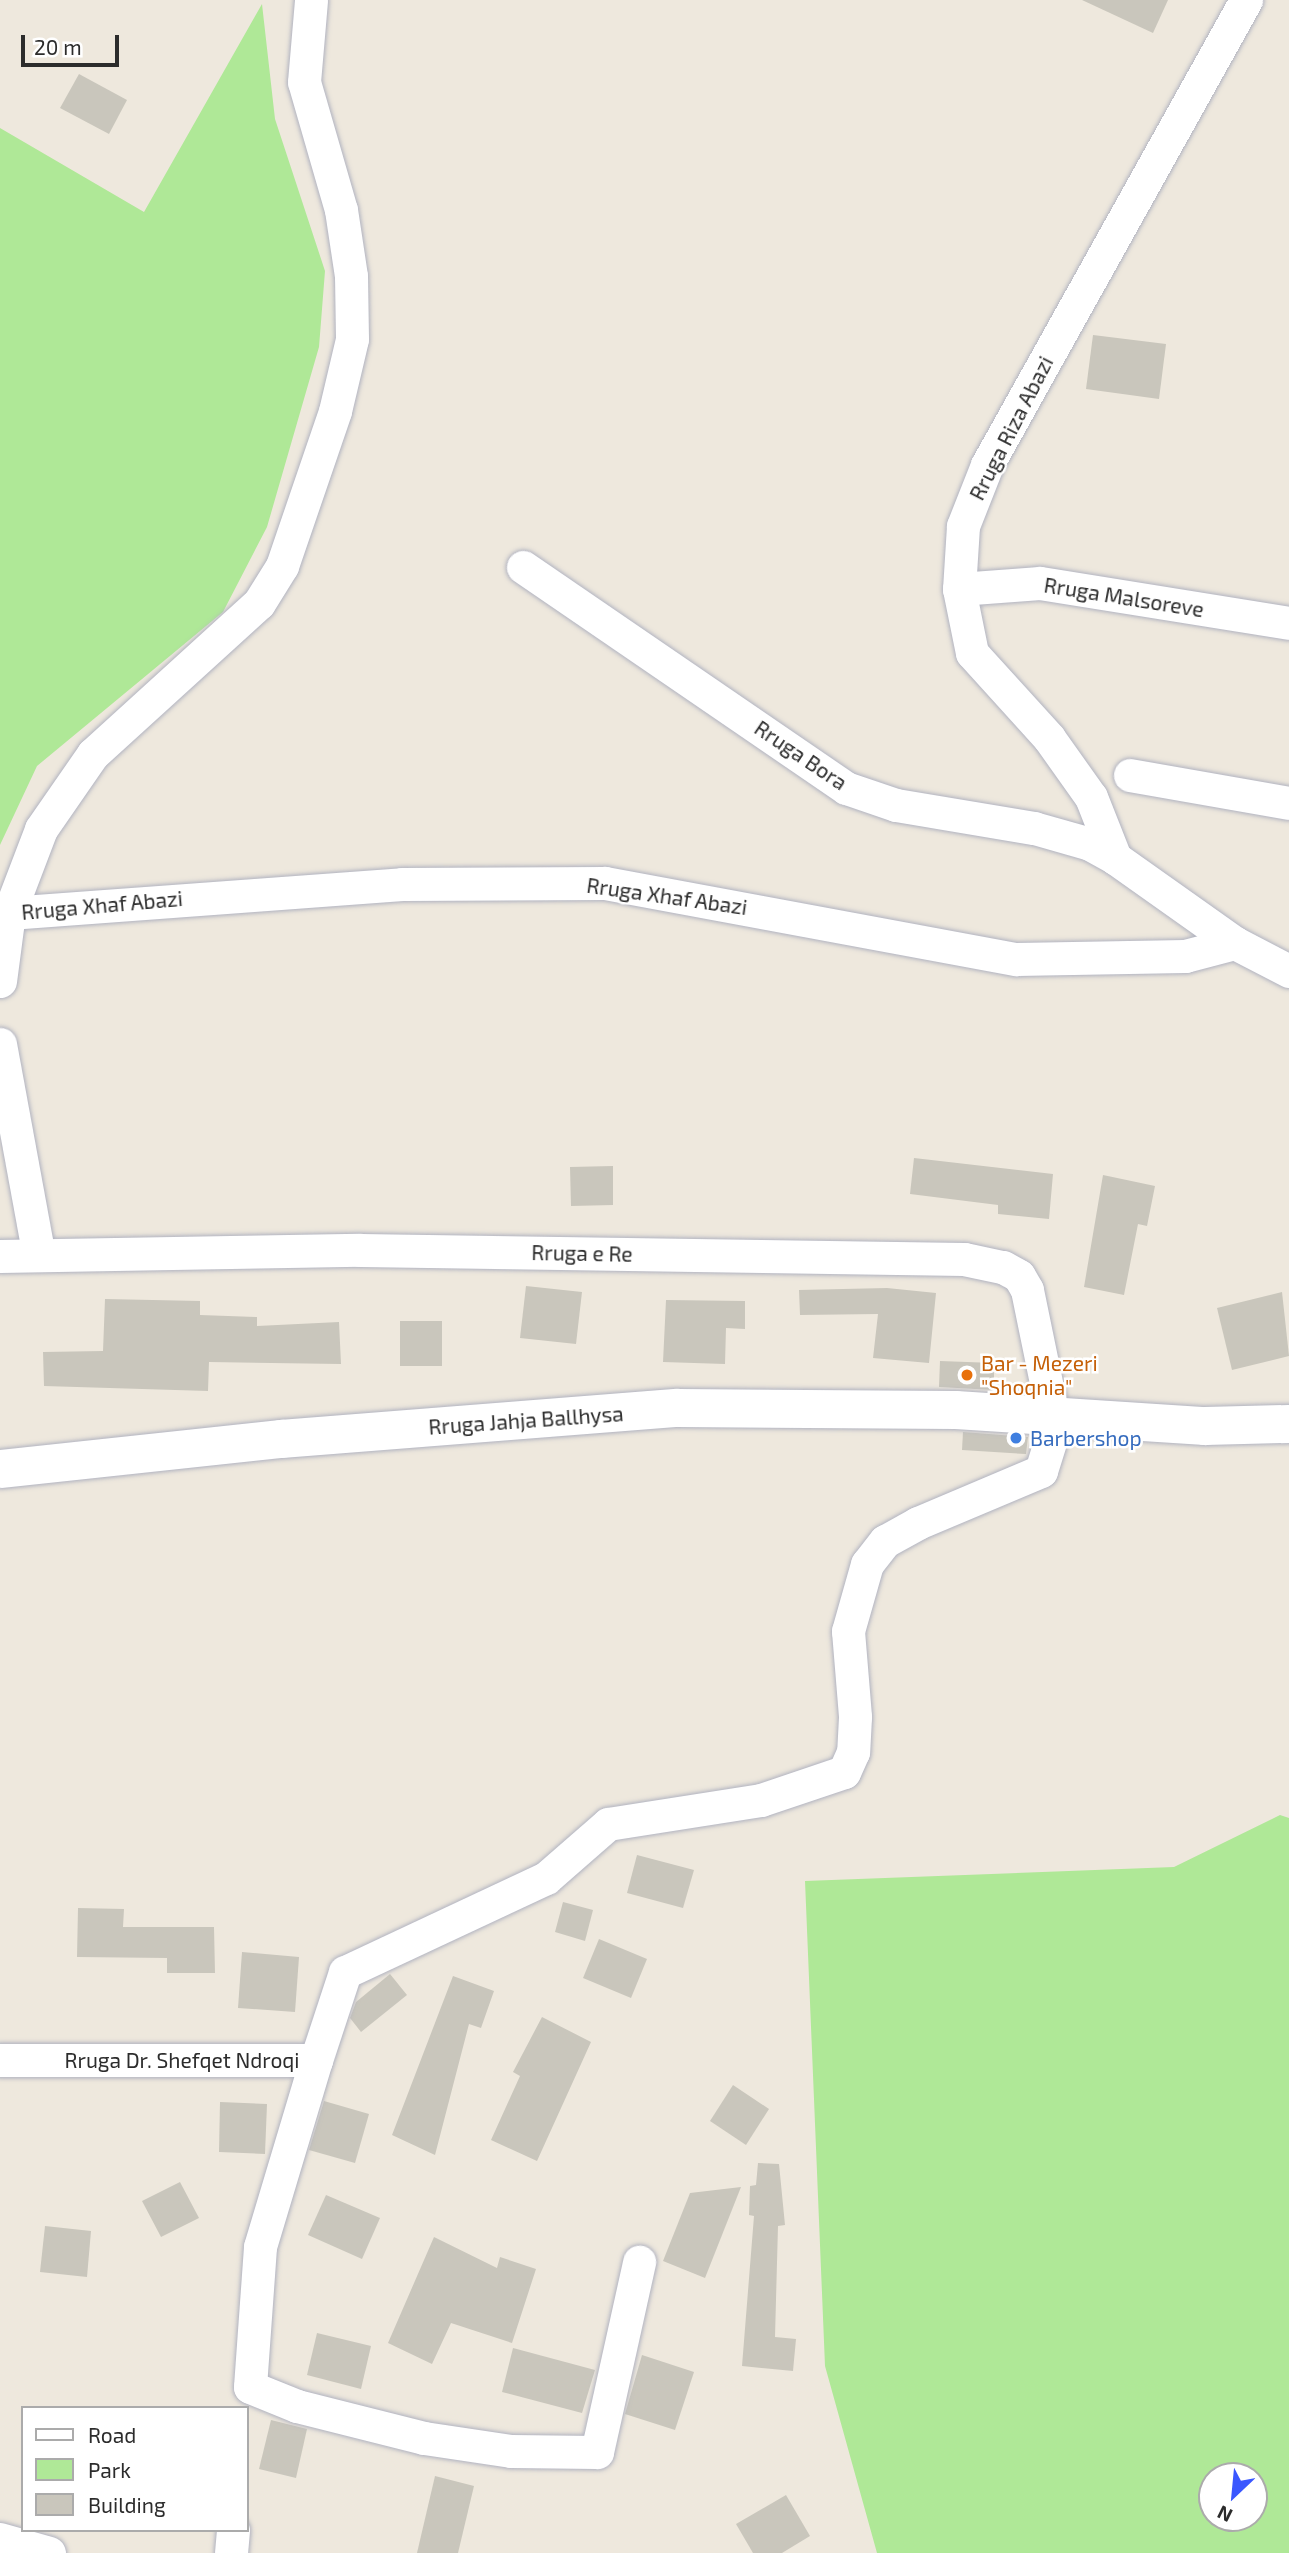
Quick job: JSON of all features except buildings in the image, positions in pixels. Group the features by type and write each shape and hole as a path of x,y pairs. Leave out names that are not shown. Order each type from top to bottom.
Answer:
{"main road":[{"name":"Rruga Jahja Ballhysa","path":"0,1469 281,1439 678,1408 1053,1414"},
{"path":"1053,1414 1205,1426 1289,1424"}],"street":[{"name":"Rruga Xhaf Abazi","path":"0,981 9,913 41,829 65,788 93,754 259,603 282,566 335,411 352,340 351,275 341,210 304,82 311,0"},
{"name":"Rruga Riza Abazi","path":"1115,858 1091,797 1049,738 972,653 959,589 963,527 987,465 1246,0"},
{"name":"Rruga Bora","path":"523,567 846,788 896,805 1034,828 1090,844 1115,858"},
{"name":"Rruga Malsoreve","path":"959,589 1040,583 1289,623"},
{"path":"1130,775 1289,803"},
{"path":"1115,858 1235,943 1289,971"},
{"name":"Rruga Xhaf Abazi","path":"9,913 402,884 605,883 1016,959 1185,956 1235,943"},
{"path":"0,1045 38,1252"},
{"name":"Rruga e Re","path":"0,1256 38,1252 360,1250 964,1259 1003,1267 1019,1276 1027,1290 1042,1383 1053,1414"},
{"name":"Rruga Dr. Shefqet Ndroqi","path":"0,2060 316,2060 345,1972 546,1878 608,1824 761,1800 844,1772 853,1752 855,1717 849,1631 866,1564 885,1541 918,1523 1041,1471 1052,1449 1053,1414"},
{"path":"316,2060 260,2247 248,2397 297,2406 424,2438 511,2451 597,2452 639,2262"},
{"path":"231,2553 233,2532"},
{"path":"0,2539 49,2553"}],"green space":[{"path":"262,4 275,119 325,271 319,347 267,527 223,612 37,766 0,845 0,128 144,212"},
{"path":"1280,1815 1289,1818 1289,2553 877,2553 825,2366 805,1881 1174,1867"}],"place":[{"name":"Bar - Mezeri \"Shoqnia\"","path":"967,1375"},
{"name":"Barbershop","path":"1016,1438"}]}
